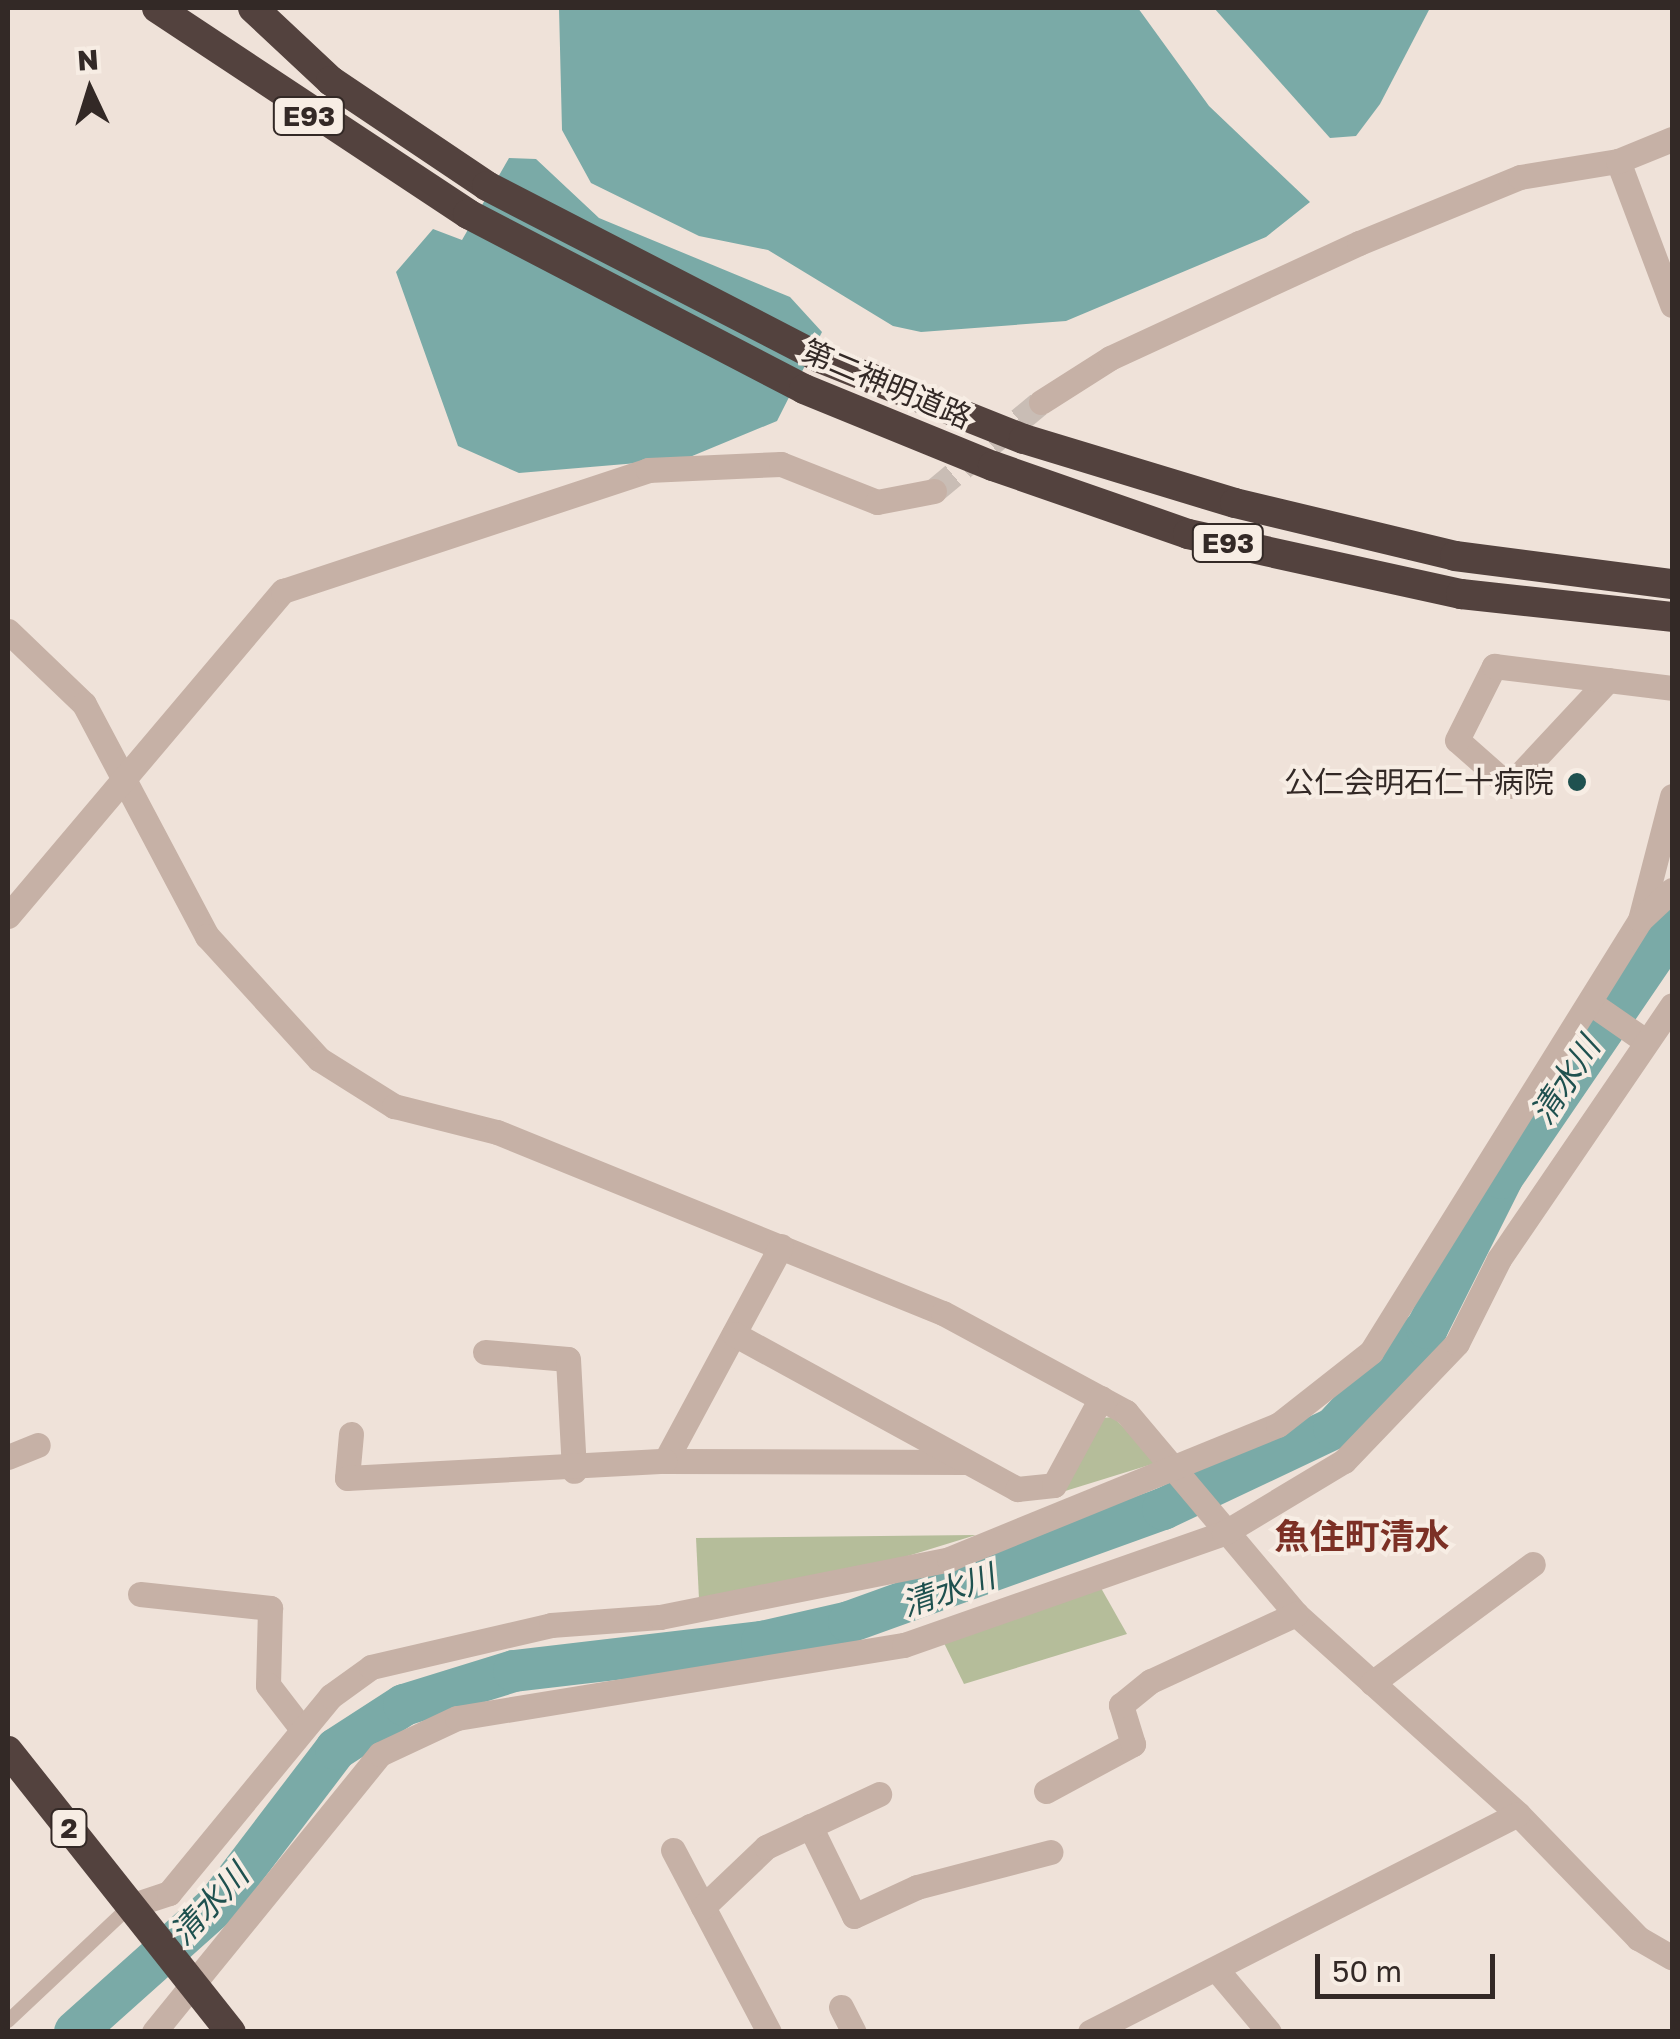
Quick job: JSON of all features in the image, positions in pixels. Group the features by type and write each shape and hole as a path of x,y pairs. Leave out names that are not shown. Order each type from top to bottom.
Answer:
{"highway":[{"name":"第二神明道路","path":"157,8 468,214 804,389 1188,534 1461,594 1672,617"},
{"name":"第二神明道路","path":"252,8 331,80 487,186 820,358 1024,438 1235,504 1455,556 1672,584"},
{"name":"2","path":"8,1751 231,2032"}],"street":[{"path":"1042,402 1217,305 1359,243 1520,177 1618,161 1672,140"},
{"path":"1618,161 1672,305"},
{"path":"8,916 283,592 648,470 781,464 877,502 934,491"},
{"path":"8,631 84,704 207,936 318,1059 394,1106 497,1132 944,1312 1101,1398 1171,1462 1224,1532 1296,1614 1518,1814 1638,1938 1672,1958"},
{"path":"1608,680 1509,786 1457,740 1494,666 1608,680 1672,688"},
{"path":"130,1906 169,1894 302,1729 370,1667 408,1652 878,1577 950,1558 1171,1462 1278,1424 1370,1352 1592,1004 1640,920 1672,796"},
{"path":"1640,920 1672,890"},
{"path":"1592,1004 1644,1040"},
{"path":"154,2032 197,1988 380,1754 457,1718 904,1645 1224,1532 1344,1461 1458,1343 1499,1259 1644,1040 1672,1005"},
{"path":"665,1461 781,1246"},
{"path":"734,1334 1017,1489 1054,1485 1101,1398"},
{"path":"485,1352 568,1359 574,1470"},
{"path":"351,1434 347,1478 574,1470 665,1461 963,1462"},
{"path":"8,1457 38,1445"},
{"path":"1372,1683 1533,1564"},
{"path":"140,1594 270,1608 268,1685 302,1729"},
{"path":"1046,1791 1133,1744 1121,1704 1151,1682 1296,1614"},
{"path":"703,1908 766,1847 879,1794"},
{"path":"1090,2032 1518,1814"},
{"path":"810,1826 854,1916 917,1887 1050,1852"},
{"path":"673,1850 769,2032"},
{"path":"1216,1969 1269,2032"},
{"path":"841,2007 854,2032"}],"lane":[{"path":"8,2020 130,1906"}],"green space":[{"path":"1113,1417 1159,1462 1062,1492 1103,1418"},
{"path":"976,1535 859,1571 699,1599 696,1538"},
{"path":"1101,1588 1127,1634 964,1684 943,1641"}],"water":[{"path":"559,8 1138,8 1209,106 1310,202 1266,237 1066,321 921,332 893,326 768,250 699,236 591,183 562,130"},
{"path":"1214,8 1430,8 1380,104 1356,136 1330,138"},
{"path":"509,158 536,159 599,218 790,297 822,332 777,421 685,459 519,473 458,446 396,272 433,229 462,240"}],"waterway":[{"name":"清水川","path":"75,2032 218,1904 336,1749 404,1705 514,1671 762,1642 849,1622 1163,1509 1334,1428 1427,1328 1502,1178 1672,929"}],"tunnel":[{"path":"934,491 1041,402"}],"place":[{"name":"公仁会明石仁十病院","path":"1577,782"}],"district":[{"name":"魚住町清水","path":"1362,1536"}]}
